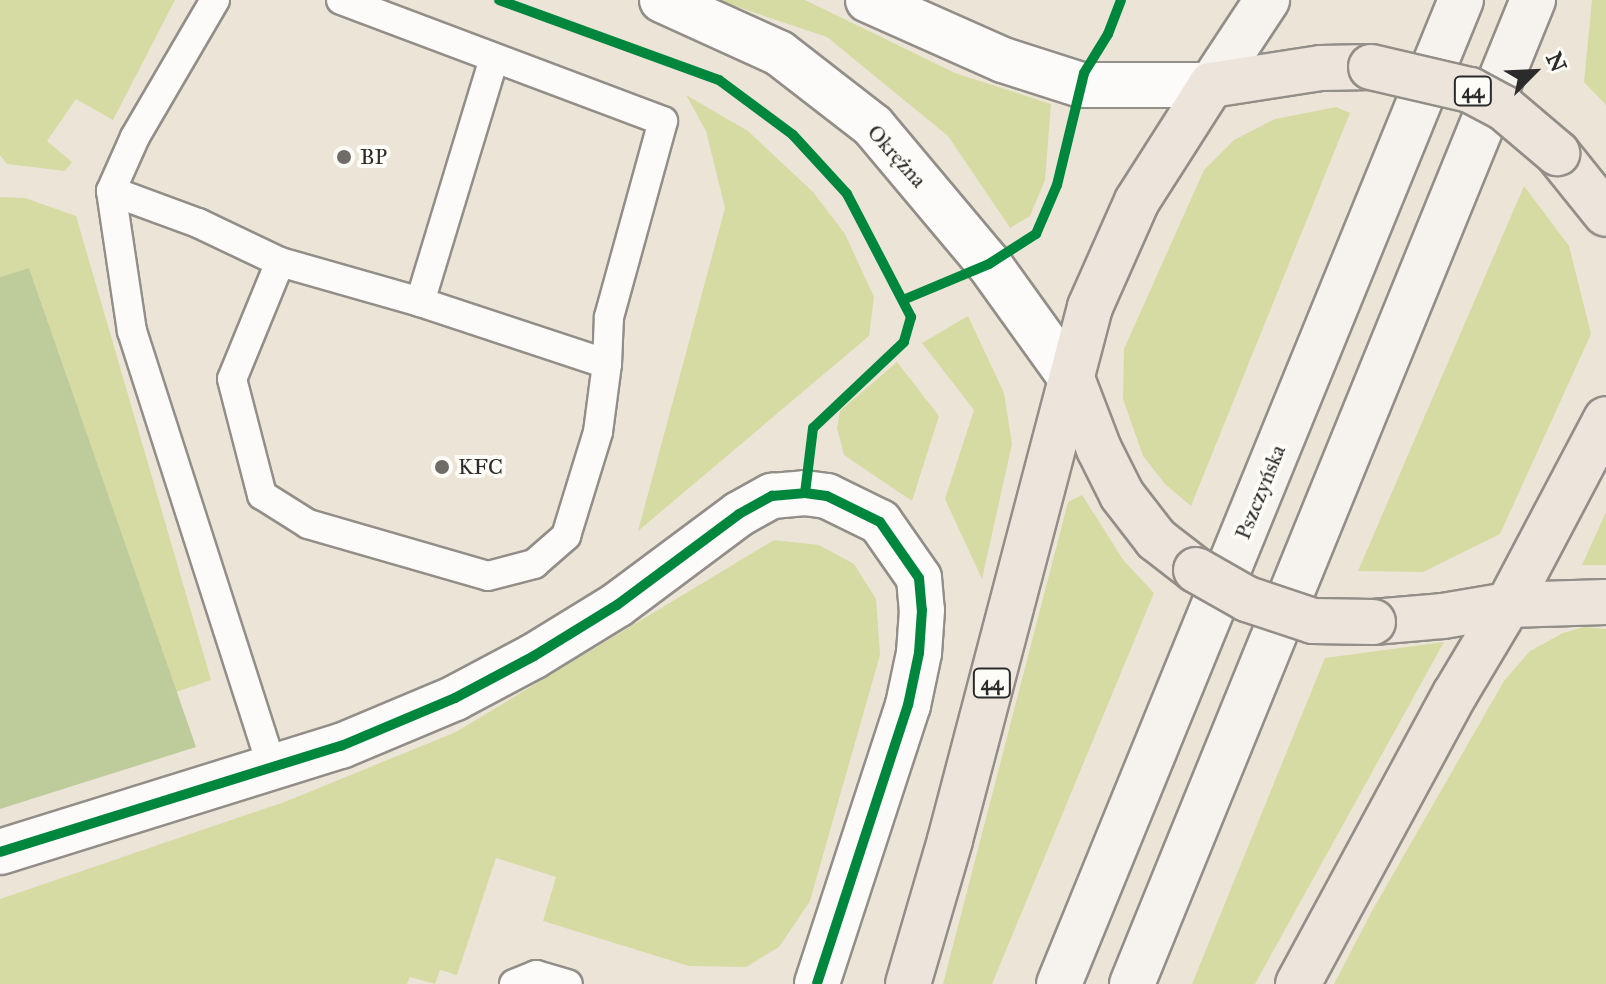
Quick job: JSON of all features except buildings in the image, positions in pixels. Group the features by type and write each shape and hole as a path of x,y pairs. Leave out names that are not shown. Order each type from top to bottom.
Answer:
{"main road":[{"path":"1211,85 1267,0"},
{"name":"Pszczyńska","path":"1059,984 1461,0"},
{"path":"1132,984 1533,0"},
{"name":"44","path":"908,984 950,840 1090,307 1137,201 1211,85 1321,68 1371,67 1470,90 1504,108 1557,153 1606,214"},
{"path":"1073,381 1099,449 1122,495 1156,539 1196,570 1247,599 1313,621 1373,622 1443,616 1508,605 1606,602"},
{"path":"1298,984 1455,694 1508,605 1606,419"}],"street":[{"name":"Okrężna","path":"662,0 779,53 873,126 989,264 1073,381"},
{"path":"868,0 1003,60 1081,85 1211,85"},
{"path":"0,852 273,769 341,746 440,704 534,656 617,605 739,514 772,496 805,493 827,496 880,522 919,578 922,610 919,653 908,705 817,984"}],"lane":[{"path":"215,0 135,137 111,191 132,331 273,769"},
{"path":"280,262 232,379 262,495 308,524 488,576 534,564 566,536 598,432 607,364 609,317 663,121 341,0"},
{"path":"420,302 494,59"},
{"path":"111,191 198,223 280,262 420,302 607,364"},
{"path":"514,984 536,975 568,984"}],"green space":[{"path":"0,0 175,0 113,120 76,99 47,141 72,162 65,171 7,164 0,155"},
{"path":"717,0 805,0 955,73 1051,104 1045,180 1030,216 1010,228 948,136 827,37"},
{"path":"1592,0 1606,0 1606,105 1584,82"},
{"path":"686,95 748,131 813,192 845,234 874,297 869,336 638,531 725,208 706,131"},
{"path":"1336,107 1350,113 1191,506 1165,484 1143,456 1123,399 1124,349 1204,170 1234,140 1275,119"},
{"path":"1524,186 1569,246 1591,334 1500,534 1423,572 1358,571"},
{"path":"0,197 25,198 76,216 211,680 176,692 29,268 0,277"},
{"path":"29,268 196,747 0,809 0,277"},
{"path":"968,316 1004,393 1012,444 982,579 945,499 974,410 922,343"},
{"path":"897,362 939,416 912,501 844,455 837,428 840,411"},
{"path":"1082,495 1124,561 1154,593 992,984 943,984 1068,502"},
{"path":"1606,512 1606,565 1582,565"},
{"path":"774,540 819,545 854,564 876,599 880,655 810,901 779,947 746,967 689,966 543,921 556,877 496,858 457,975 440,970 435,984 410,977 407,984 0,984 0,899 287,801 456,732"},
{"path":"1584,627 1606,629 1606,984 1334,984 1372,911 1504,681 1530,651 1563,633"},
{"path":"1444,642 1255,984 1192,984 1325,658"}],"cycle path":[{"path":"499,0 719,80 793,135 847,194 911,317 904,342 813,428 805,493"},
{"path":"903,300 989,264 1036,234 1057,185 1084,73 1108,34 1121,0"},
{"path":"0,852 341,746 455,698 534,656 617,605 739,514 772,496 805,493 827,496 880,522 919,578 922,610 919,653 908,705 817,984"}],"place":[{"name":"BP","path":"344,157"},
{"name":"KFC","path":"442,467"}]}
